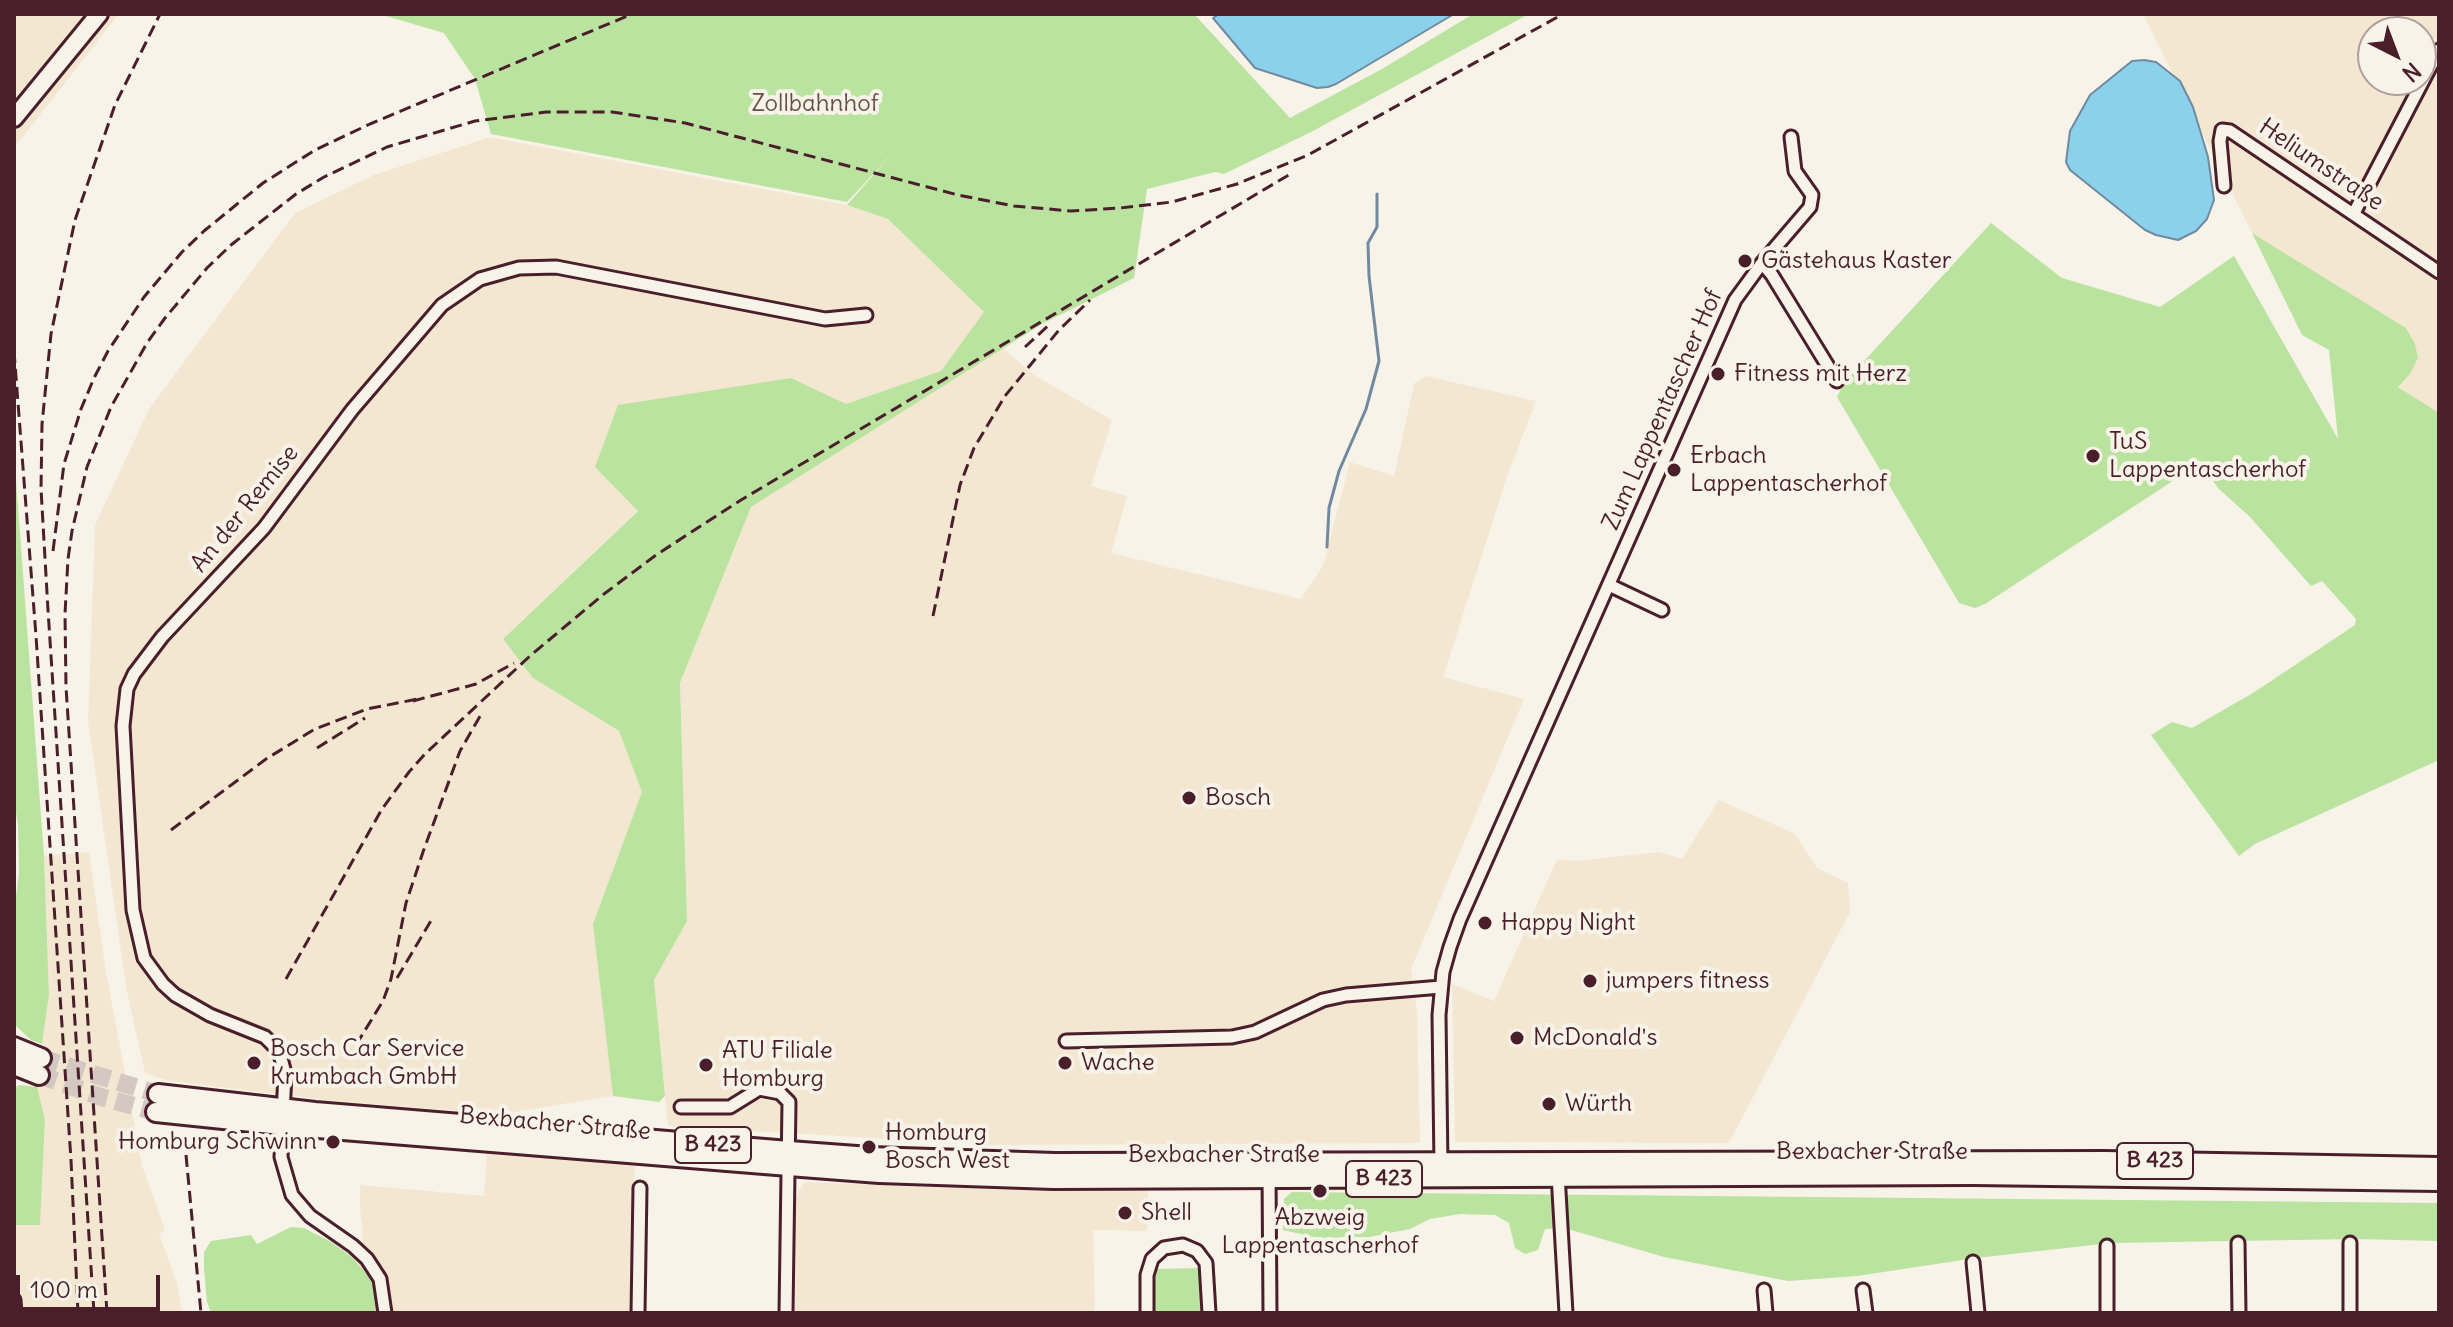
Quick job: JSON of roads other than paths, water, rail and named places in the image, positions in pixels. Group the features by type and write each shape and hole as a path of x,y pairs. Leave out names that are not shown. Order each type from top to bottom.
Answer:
{"main road":[{"path":"14,118 99,14"},
{"path":"14,1047 40,1066 14,1065"},
{"name":"Bexbacher Straße","path":"157,1103 789,1159 870,1157 1269,1172 2105,1161 2439,1167"},
{"name":"Bexbacher Straße","path":"1441,1171 1499,1178 1558,1170 2439,1181"}],"street":[{"path":"2354,213 2439,50"},
{"name":"Heliumstraße","path":"2224,186 2222,130 2230,131 2439,272"},
{"name":"Zum Lappentascher Hof","path":"1441,1171 1439,1015 1441,987 1450,947 1735,300 1813,201 1795,171 1791,137"},
{"path":"1762,263 1837,381"},
{"name":"An der Remise","path":"385,1313 380,1279 367,1259 310,1216 292,1195 281,1157 284,1061 273,1044 251,1029 210,1015 175,995 144,958 133,910 123,726 127,689 143,659 264,528 345,419 442,305 480,279 519,268 556,267 825,319 866,315"},
{"path":"1609,585 1662,610"},
{"path":"1066,1041 1232,1037 1255,1032 1323,1000 1346,995 1441,987"},
{"path":"681,1107 730,1107 759,1089 780,1093 789,1102 786,1313"},
{"path":"1558,1170 1566,1313"},
{"path":"1269,1172 1270,1313"},
{"path":"638,1313 640,1188"},
{"path":"2238,1243 2239,1313"},
{"path":"2350,1243 2350,1313"},
{"path":"1147,1313 1147,1275 1152,1259 1164,1248 1183,1245 1197,1251 1206,1263 1209,1313"},
{"path":"2107,1246 2107,1313"},
{"path":"1973,1262 1978,1313"},
{"path":"1764,1290 1766,1313"},
{"path":"1863,1290 1866,1313"},
{"path":"14,1300 15,1313"}],"water":[{"path":"1219,14 1454,14 1336,84 1317,88 1255,68 1213,18"},
{"path":"2132,61 2156,62 2180,81 2193,107 2208,157 2214,200 2207,219 2196,231 2178,240 2145,230 2070,170 2066,162 2070,131 2090,95"}],"waterway":[{"path":"1327,547 1329,508 1339,471 1366,409 1379,361 1368,243 1377,227 1377,194"}],"tunnel":[{"path":"41,1058 158,1094"},
{"path":"39,1075 156,1112"}],"railway":[{"path":"94,1313 48,610 41,489 42,424 51,334 75,220 115,105 160,14"},
{"path":"53,551 64,464 94,378 144,297 204,231 263,183 315,150 632,14"},
{"path":"107,1313 66,687 68,559 87,467 111,407 147,343 165,318 231,245 296,194 387,147 475,121 546,112 612,112 685,123 958,195 1014,206 1071,211 1172,202 1237,184 1308,155 1563,14"},
{"path":"286,979 382,809 409,772 531,655 604,594 656,555 741,500 1292,173"},
{"path":"933,616 960,485 974,448 1005,396 1059,330 1090,300"},
{"path":"1025,347 1049,325"},
{"path":"14,351 71,1160 78,1313"},
{"path":"413,701 476,684 514,663"},
{"path":"171,830 266,759 315,729 367,709 423,698"},
{"path":"356,1045 383,1001 391,979 406,903 423,852 460,751 483,711"},
{"path":"317,748 365,718"},
{"path":"397,978 432,919"},
{"path":"186,1155 201,1313"}],"place":[{"name":"Gästehaus Kaster","path":"1745,261"},
{"name":"Fitness mit Herz","path":"1718,374"},
{"name":"TuS Lappentascherhof","path":"2093,456"},
{"name":"Erbach Lappentascherhof","path":"1674,470"},
{"name":"Bosch","path":"1189,798"},
{"name":"Happy Night","path":"1485,923"},
{"name":"jumpers fitness","path":"1590,981"},
{"name":"McDonald's","path":"1517,1038"},
{"name":"Bosch Car Service Krumbach GmbH","path":"254,1063"},
{"name":"Wache","path":"1065,1063"},
{"name":"ATU Filiale Homburg","path":"706,1065"},
{"name":"Würth","path":"1549,1104"},
{"name":"Homburg Schwinn","path":"333,1142"},
{"name":"Homburg Bosch West","path":"869,1147"},
{"name":"Abzweig Lappentascherhof","path":"1320,1191"},
{"name":"Shell","path":"1125,1213"}],"park label":[{"name":"Zollbahnhof","path":"815,104"}]}
